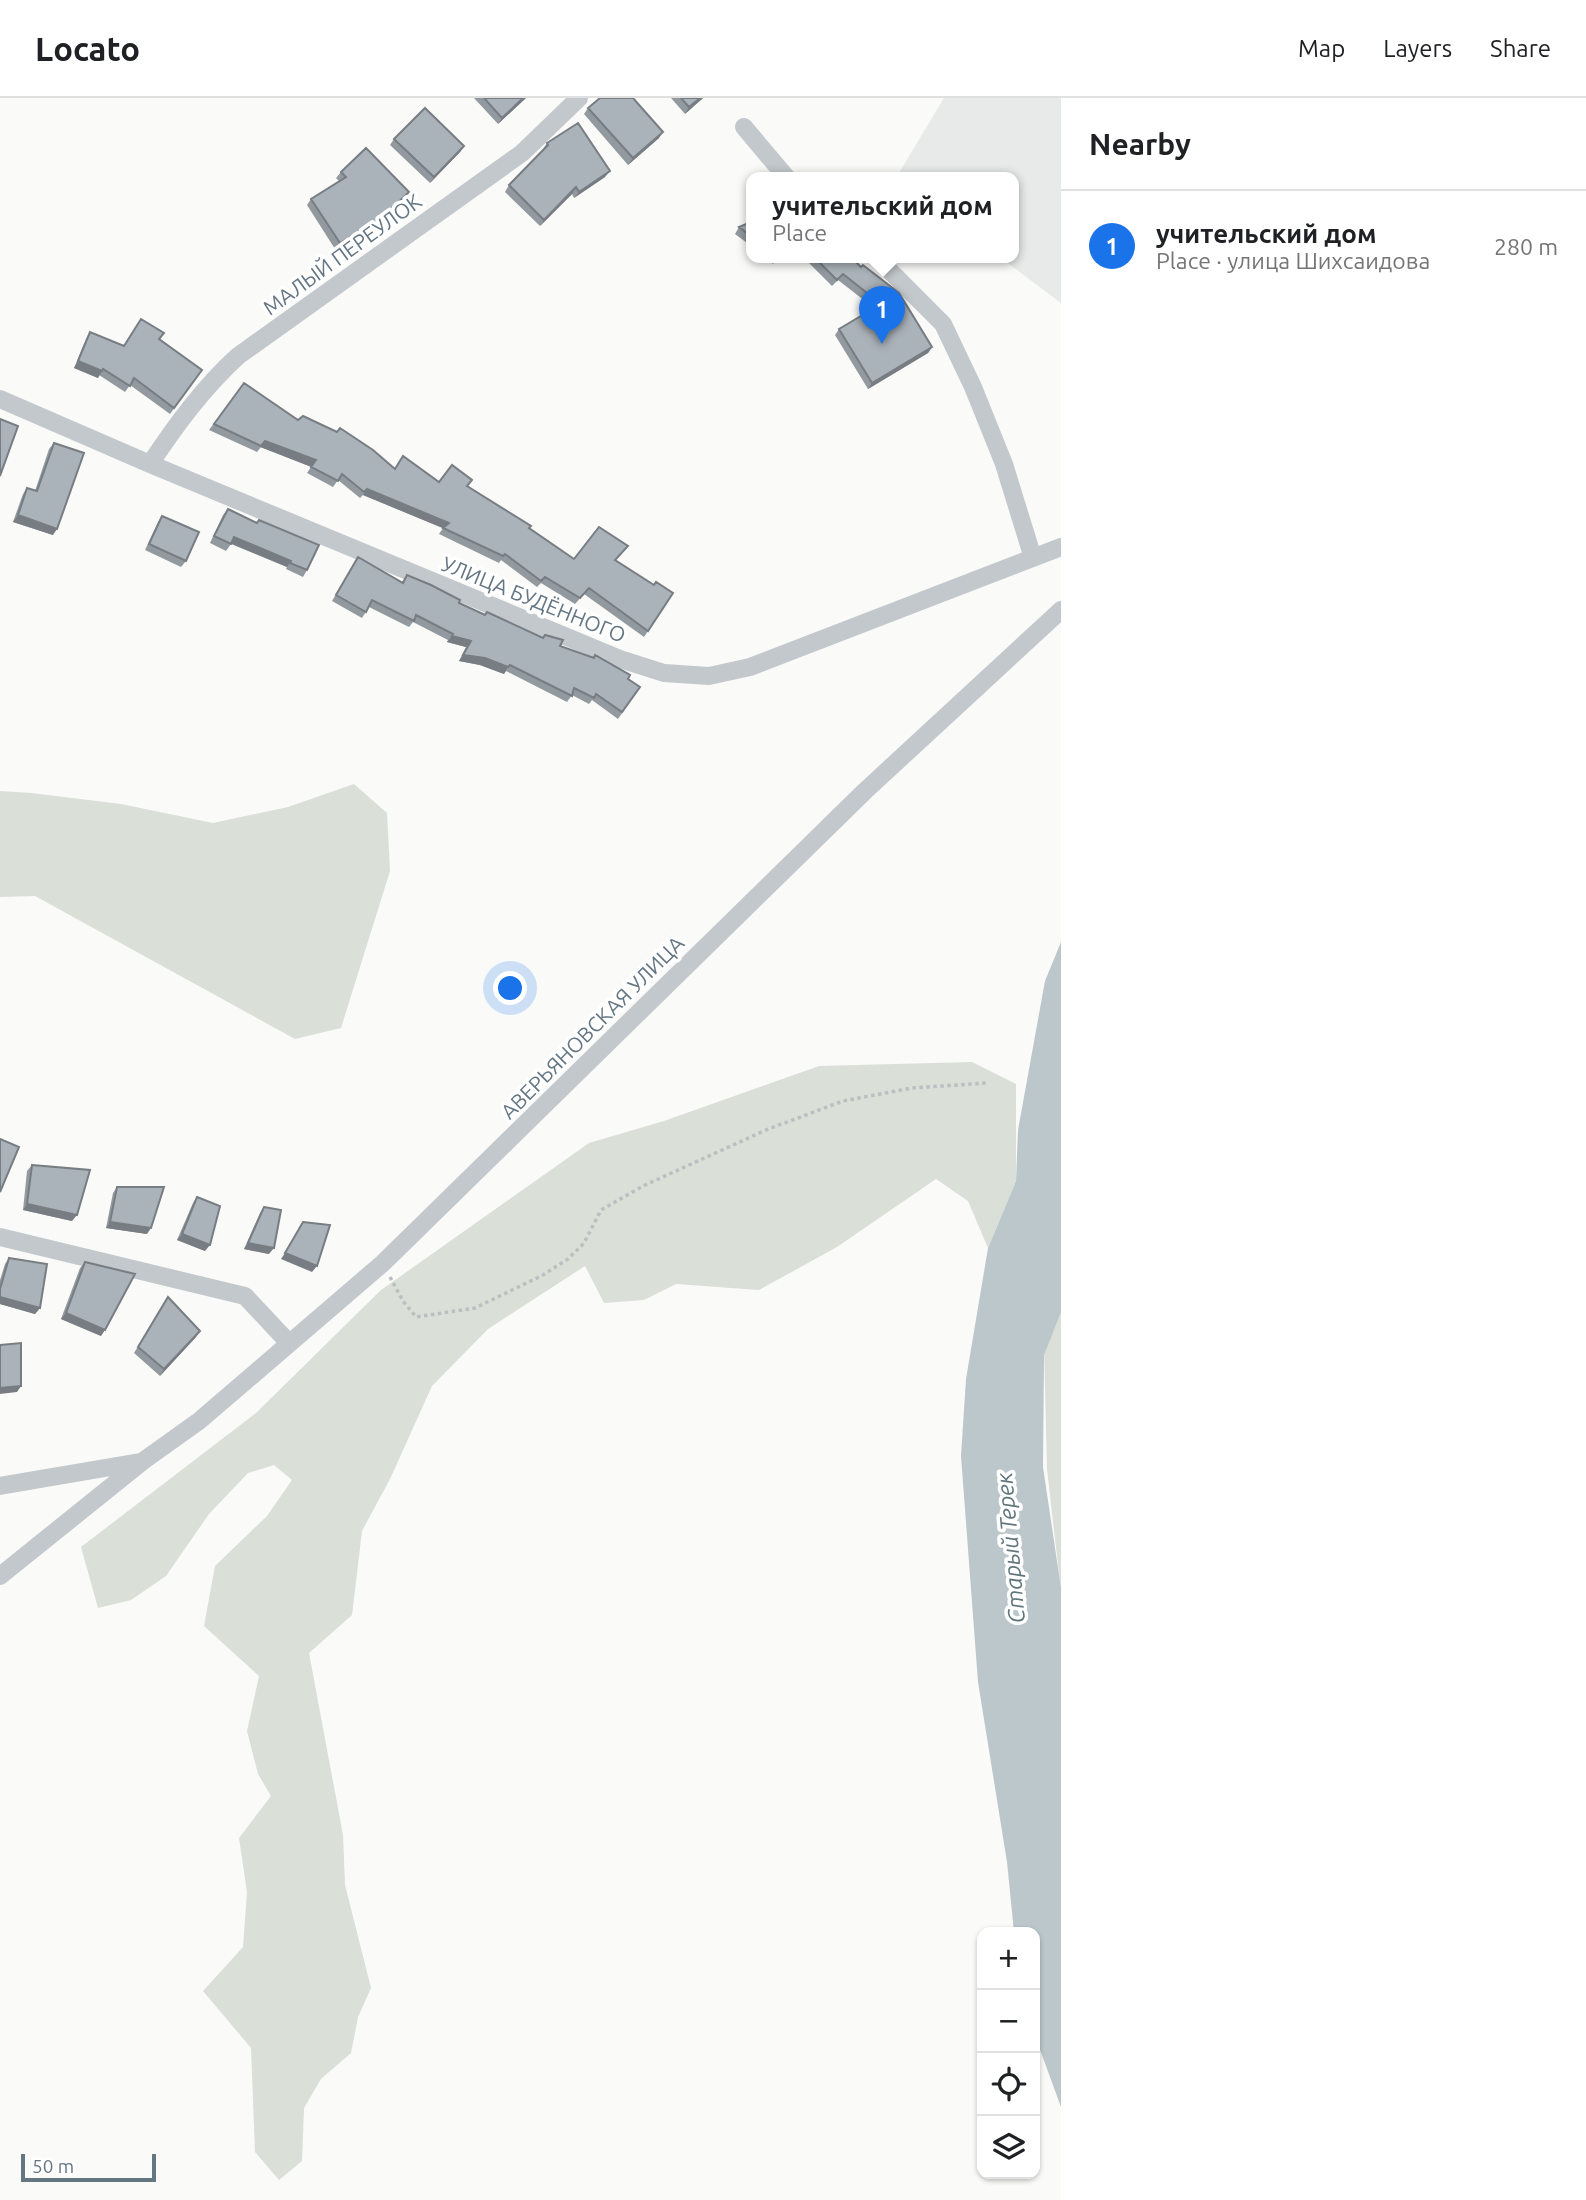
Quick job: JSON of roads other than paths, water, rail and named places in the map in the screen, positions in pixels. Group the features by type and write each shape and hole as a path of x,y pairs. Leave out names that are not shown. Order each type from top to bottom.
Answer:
{"street":[{"name":"МАЛЫЙ ПЕРЕУЛОК","path":"150,464 173,429 211,381 238,356 522,153 579,98"},
{"path":"744,127 782,172"},
{"path":"882,263 943,324 973,387 1004,464 1033,558"},
{"name":"УЛИЦА БУДЁННОГО","path":"0,400 620,659 664,673 709,676 750,667 1061,548"},
{"name":"АВЕРЬЯНОВСКАЯ УЛИЦА","path":"0,1576 143,1461 199,1421 383,1263 864,791 1061,610"},
{"path":"0,1237 245,1296 289,1343"},
{"path":"0,1486 143,1461"}],"water":[{"name":"Старый Терек","path":"1061,942 1061,1312 1044,1355 1043,1467 1061,1588 1061,2107 1040,2050 1040,1927 1014,1927 1007,1862 978,1682 961,1456 966,1379 988,1248 1016,1181 1018,1130 1045,981"}],"place":[{"name":"учительский дом","path":"882,344"}]}
